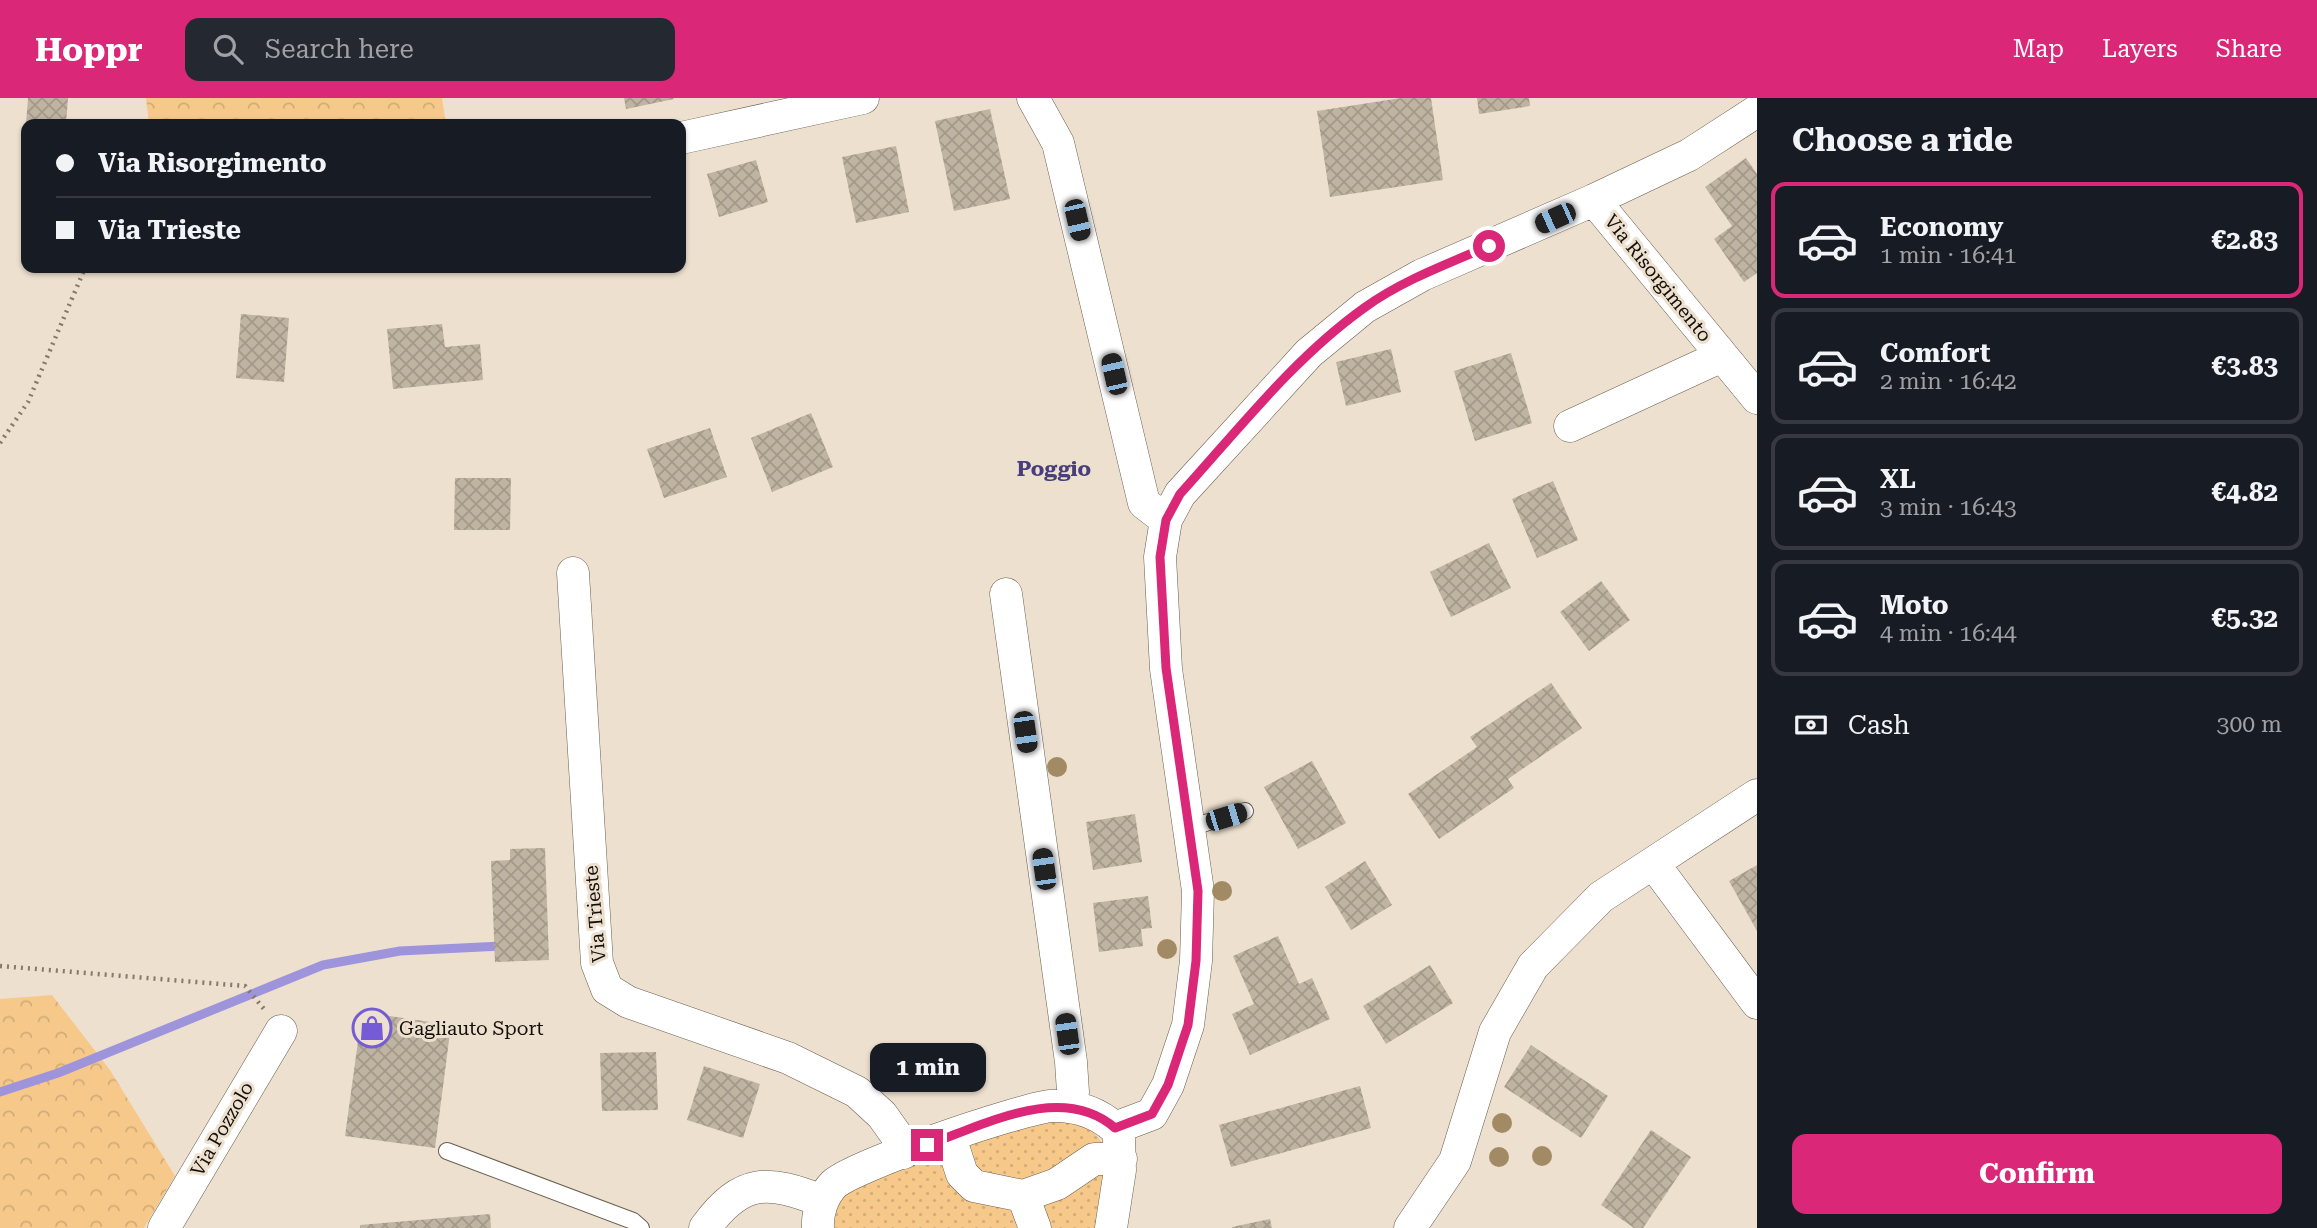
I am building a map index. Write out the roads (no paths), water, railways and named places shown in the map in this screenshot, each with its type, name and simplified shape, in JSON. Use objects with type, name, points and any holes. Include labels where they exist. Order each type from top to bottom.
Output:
[{"type":"street","points":[[686,137],[863,98]]},
{"type":"street","points":[[1033,98],[1058,143],[1144,503],[1166,520]]},
{"type":"street","name":"Via Risorgimento","points":[[1115,1128],[1152,1114],[1168,1085],[1188,1025],[1196,961],[1198,891],[1166,668],[1160,557],[1166,520],[1180,494],[1309,353],[1365,307],[1422,275],[1594,201],[1689,155],[1757,111]]},
{"type":"street","name":"Via Risorgimento","points":[[1594,201],[1757,398]]},
{"type":"street","name":"Via Risorgimento","points":[[1570,426],[1723,356]]},
{"type":"street","name":"Via Trieste","points":[[573,573],[597,963],[607,989],[628,1002],[788,1058],[857,1092],[882,1115],[899,1139],[903,1153]]},
{"type":"street","points":[[1006,594],[1071,1062],[1073,1092],[1069,1107]]},
{"type":"street","points":[[1410,1228],[1455,1161],[1495,1032],[1533,966],[1601,897],[1757,796]]},
{"type":"street","points":[[1653,863],[1757,1003]]},
{"type":"street","name":"Via Pozzolo","points":[[164,1228],[281,1031]]},
{"type":"street","points":[[705,1228],[735,1196],[758,1186],[784,1187],[820,1215],[833,1185],[851,1173],[1027,1111],[1051,1106],[1069,1107],[1101,1116],[1115,1128],[1122,1147],[1111,1228]]},
{"type":"street","points":[[950,1137],[962,1174],[974,1186],[1024,1196],[1057,1184],[1094,1159],[1121,1160]]},
{"type":"street","points":[[1024,1196],[1035,1228]]},
{"type":"lane","points":[[1189,828],[1245,811]]},
{"type":"lane","points":[[447,1151],[633,1221],[641,1228]]},
{"type":"waterway","points":[[0,1092],[58,1073],[323,965],[400,951],[502,946]]},
{"type":"place","name":"Gagliauto Sport","points":[[372,1028]]},
{"type":"district","name":"Poggio","points":[[1054,469]]}]
